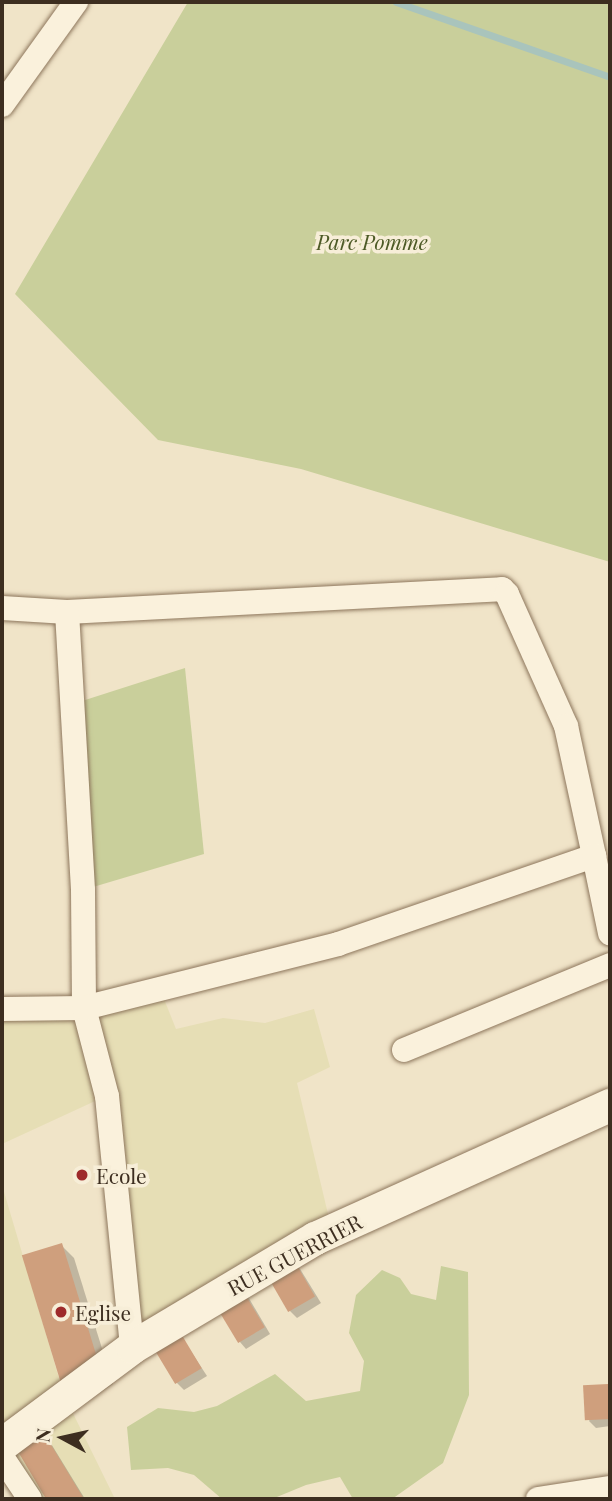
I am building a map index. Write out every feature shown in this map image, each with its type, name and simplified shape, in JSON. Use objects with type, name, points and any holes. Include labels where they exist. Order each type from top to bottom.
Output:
[{"type":"main road","name":"RUE GUERRIER","points":[[2,1444],[132,1347],[315,1238],[610,1105]]},
{"type":"street","points":[[2,105],[76,2]]},
{"type":"street","points":[[2,608],[67,612],[502,589],[508,594],[566,726],[598,840],[610,933]]},
{"type":"street","points":[[67,612],[83,890],[84,1009],[107,1096],[132,1347]]},
{"type":"street","points":[[2,1009],[84,1009],[338,944],[598,840]]},
{"type":"street","points":[[404,1050],[610,965]]},
{"type":"street","points":[[2,1457],[30,1499]]},
{"type":"street","points":[[538,1499],[610,1488]]},
{"type":"shaded area","points":[[160,989],[176,1029],[223,1018],[265,1023],[314,1009],[330,1067],[297,1083],[332,1231],[132,1347],[106,1096],[2,1144],[2,1009]]},
{"type":"shaded area","points":[[2,1185],[64,1395],[115,1499],[32,1499],[2,1427]]},
{"type":"green space","name":"Parc Pomme","points":[[188,2],[610,2],[610,562],[301,469],[158,440],[15,294]]},
{"type":"green space","points":[[185,668],[204,854],[83,890],[82,701]]},
{"type":"green space","points":[[441,1266],[468,1272],[469,1395],[443,1463],[392,1499],[353,1499],[340,1477],[306,1485],[272,1499],[222,1499],[194,1475],[168,1468],[131,1470],[127,1427],[158,1408],[194,1412],[217,1406],[275,1374],[306,1401],[360,1391],[364,1361],[349,1333],[356,1295],[382,1270],[400,1278],[411,1294],[436,1300]]},
{"type":"building","name":"Eglise","points":[[62,1243],[101,1370],[61,1382],[22,1255]]},
{"type":"building","points":[[291,1255],[315,1297],[288,1312],[264,1270]]},
{"type":"building","points":[[240,1286],[265,1327],[238,1343],[213,1302]]},
{"type":"building","points":[[177,1327],[202,1368],[175,1384],[150,1343]]},
{"type":"building","points":[[608,1384],[610,1419],[585,1420],[583,1385]]},
{"type":"building","points":[[36,1420],[84,1499],[46,1499],[10,1438]]},
{"type":"waterway","points":[[396,2],[610,77]]},
{"type":"place","name":"Ecole","points":[[82,1175]]},
{"type":"place","name":"Eglise","points":[[61,1312]]}]
